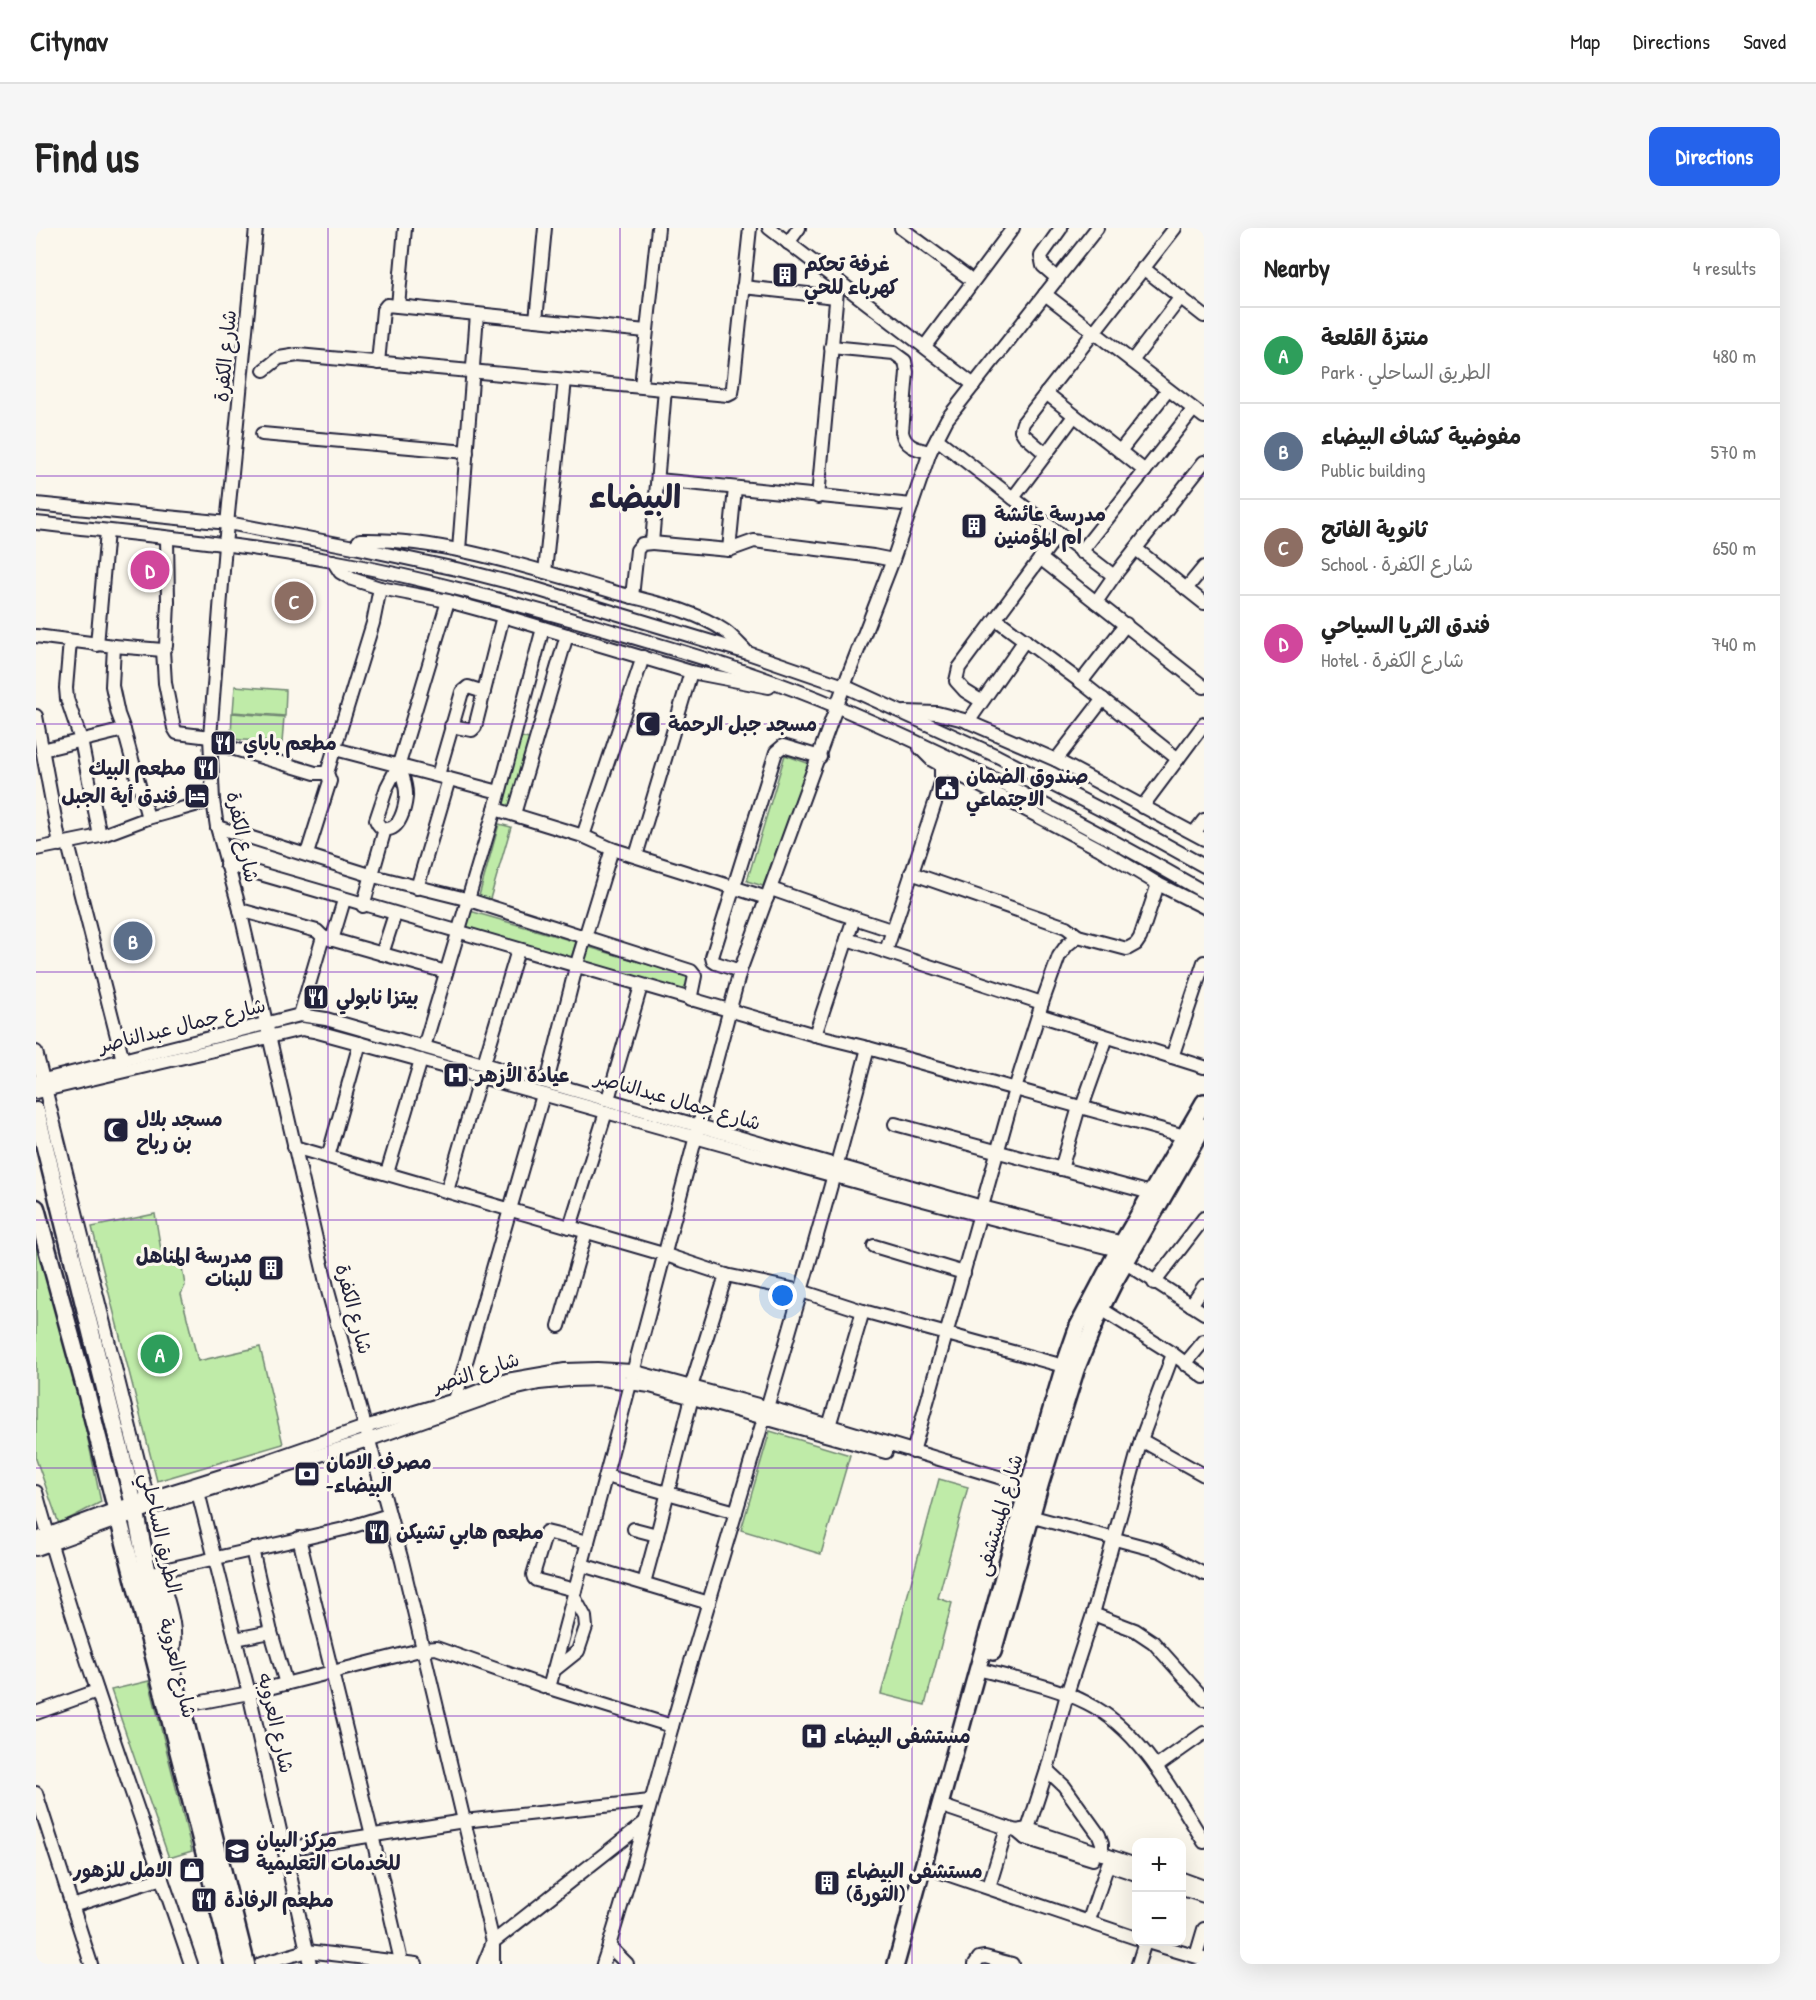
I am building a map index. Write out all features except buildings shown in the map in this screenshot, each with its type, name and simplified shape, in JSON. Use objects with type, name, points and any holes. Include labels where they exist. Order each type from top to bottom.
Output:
[{"type":"highway","name":"الطريق الساحلي","points":[[36,1111],[142,1506],[148,1574],[246,1964]]},
{"type":"highway","name":"شارع العروبة","points":[[36,1208],[87,1395],[233,1964]]},
{"type":"main road","name":"شارع المستشفى","points":[[896,1964],[1070,1368],[1095,1306],[1195,1133],[1204,1102]]},
{"type":"main road","name":"شارع المستشفى","points":[[1126,1252],[1152,1193],[1195,1133]]},
{"type":"main road","name":"شارع المستشفى","points":[[905,1964],[983,1670]]},
{"type":"street","name":"شارع الكفرة","points":[[256,228],[225,545],[210,737],[213,800],[217,827],[240,910],[328,1291],[424,1649],[493,1942],[485,1962]]},
{"type":"street","points":[[398,306],[405,228]]},
{"type":"street","points":[[536,320],[545,228]]},
{"type":"street","points":[[641,386],[658,228]]},
{"type":"street","points":[[264,370],[279,358],[288,356],[641,386],[724,396],[732,393],[750,228]]},
{"type":"street","points":[[769,228],[974,385]]},
{"type":"street","points":[[788,243],[799,228]]},
{"type":"street","points":[[901,228],[973,282]]},
{"type":"street","points":[[925,346],[1013,228]]},
{"type":"street","points":[[1058,279],[1043,266],[1041,256],[1061,228]]},
{"type":"street","points":[[1046,454],[1024,435],[1021,430],[1023,423],[1175,228]]},
{"type":"street","points":[[549,1688],[663,1254],[699,1132],[740,970],[820,757],[844,686],[893,560],[930,452],[947,419],[1058,279],[1094,229]]},
{"type":"street","points":[[1143,268],[1204,316]]},
{"type":"street","points":[[818,497],[838,280]]},
{"type":"street","points":[[743,287],[836,297]]},
{"type":"street","points":[[1045,294],[1204,417]]},
{"type":"street","points":[[1132,361],[1181,297]]},
{"type":"street","points":[[378,363],[383,310],[387,305],[646,331]]},
{"type":"street","points":[[459,550],[477,314]]},
{"type":"street","points":[[831,347],[894,353],[901,356],[907,365],[903,438],[907,444],[930,452]]},
{"type":"street","points":[[545,572],[565,380]]},
{"type":"street","points":[[652,543],[665,389]]},
{"type":"street","points":[[1120,451],[1168,390]]},
{"type":"street","points":[[1046,393],[1145,471]]},
{"type":"street","points":[[1081,552],[1193,410]]},
{"type":"street","points":[[1013,498],[1074,416]]},
{"type":"street","points":[[262,434],[467,452]]},
{"type":"street","points":[[937,439],[1114,576]]},
{"type":"street","points":[[1096,602],[1204,462]]},
{"type":"street","points":[[658,480],[912,505]]},
{"type":"street","points":[[729,550],[735,488]]},
{"type":"street","points":[[36,504],[228,523],[354,547],[536,589],[748,653],[844,686],[997,756],[1204,866]]},
{"type":"street","points":[[36,523],[225,545],[333,561],[478,594],[734,668],[798,691],[913,741],[1116,842],[1204,892]]},
{"type":"street","points":[[97,645],[107,531]]},
{"type":"street","points":[[981,701],[960,687],[956,681],[959,668],[1059,533]]},
{"type":"street","points":[[167,538],[168,602],[166,646],[163,650],[165,683],[177,733],[210,737],[228,747],[315,773],[327,773]]},
{"type":"street","points":[[354,547],[360,540],[372,540],[459,550],[545,572],[690,614],[726,631],[748,653]]},
{"type":"street","points":[[632,597],[637,550],[642,544],[729,550],[754,541],[893,560]]},
{"type":"street","points":[[1136,549],[1204,603]]},
{"type":"street","points":[[1041,558],[1204,687]]},
{"type":"street","points":[[333,561],[340,572],[352,579],[380,588],[503,616],[691,672],[798,691]]},
{"type":"street","points":[[1186,589],[1204,567]]},
{"type":"street","points":[[308,854],[330,781],[327,773],[372,623],[380,588]]},
{"type":"street","points":[[399,764],[406,789],[406,800],[399,823],[390,829],[385,829],[380,827],[376,820],[387,787],[399,764],[448,602]]},
{"type":"street","points":[[452,726],[467,730],[475,727],[503,616]]},
{"type":"street","points":[[996,619],[1082,682],[1178,759]]},
{"type":"street","points":[[1082,682],[1126,624]]},
{"type":"street","points":[[424,1047],[466,899],[495,809],[543,628]]},
{"type":"street","points":[[514,814],[567,635]]},
{"type":"street","points":[[36,636],[97,645],[163,650]]},
{"type":"street","points":[[968,722],[1025,640]]},
{"type":"street","points":[[70,642],[67,699],[81,740],[100,836]]},
{"type":"street","points":[[114,646],[112,686],[117,714],[124,730],[148,818]]},
{"type":"street","points":[[583,836],[643,657]]},
{"type":"street","points":[[636,856],[691,672]]},
{"type":"street","points":[[417,888],[443,777],[452,726],[464,688],[484,692]]},
{"type":"street","points":[[1056,760],[1103,699]]},
{"type":"street","points":[[898,712],[937,713],[968,722],[1056,760],[1199,836],[1204,820]]},
{"type":"street","points":[[36,716],[64,844],[123,1060]]},
{"type":"street","points":[[1142,807],[1204,724]]},
{"type":"street","points":[[42,750],[124,730]]},
{"type":"street","points":[[913,741],[932,760],[1100,849],[1158,884],[1204,908]]},
{"type":"street","points":[[740,970],[713,961],[712,957],[778,748],[787,746],[820,757]]},
{"type":"street","points":[[335,748],[499,792]]},
{"type":"street","points":[[886,951],[891,930],[938,797],[941,765]]},
{"type":"street","points":[[36,849],[100,836],[148,818],[213,800]]},
{"type":"street","points":[[495,809],[583,836],[612,849],[733,886],[769,893],[891,930]]},
{"type":"street","points":[[217,827],[373,876],[466,899],[691,971],[695,976],[690,1000]]},
{"type":"street","points":[[363,906],[385,829]]},
{"type":"street","points":[[547,1082],[576,967],[612,849]]},
{"type":"street","points":[[226,864],[363,906],[815,1035],[1081,1107],[1195,1133]]},
{"type":"street","points":[[911,873],[1066,927],[1078,936],[1127,949],[1136,944],[1143,932],[1158,884]]},
{"type":"street","points":[[300,1016],[344,900]]},
{"type":"street","points":[[240,910],[317,931],[328,939],[446,972]]},
{"type":"street","points":[[382,954],[395,914]]},
{"type":"street","points":[[815,1035],[854,918]]},
{"type":"street","points":[[913,1452],[1015,1089],[1059,956],[1066,945],[1078,936]]},
{"type":"street","points":[[847,939],[886,951],[1107,1036],[1204,1067]]},
{"type":"street","points":[[484,1064],[518,950]]},
{"type":"street","points":[[1172,1057],[1204,962]]},
{"type":"street","points":[[570,1227],[641,986]]},
{"type":"street","name":"شارع جمال عبدالناصر","points":[[40,1086],[123,1060],[266,1023],[300,1016],[326,1019],[547,1082],[607,1106],[1126,1252]]},
{"type":"street","points":[[40,1086],[270,1038],[302,1029],[360,1043],[543,1095],[607,1106]]},
{"type":"street","points":[[1061,1169],[1107,1036]]},
{"type":"street","points":[[328,1157],[360,1043]]},
{"type":"street","points":[[603,1964],[767,1413],[836,1171],[868,1048]]},
{"type":"street","points":[[36,1052],[40,1086],[142,1506]]},
{"type":"street","points":[[387,1173],[421,1060]]},
{"type":"street","points":[[447,1191],[480,1077]]},
{"type":"street","points":[[455,1401],[543,1095]]},
{"type":"street","points":[[895,1124],[1152,1193]]},
{"type":"street","points":[[294,1147],[663,1254],[726,1275],[801,1291],[863,1311],[1070,1368]]},
{"type":"street","points":[[1154,1283],[1202,1226]]},
{"type":"street","points":[[559,1326],[586,1232]]},
{"type":"street","points":[[874,1246],[964,1272]]},
{"type":"street","points":[[1126,1252],[1154,1283],[1204,1313]]},
{"type":"street","points":[[644,1583],[691,1392],[726,1275]]},
{"type":"street","points":[[1191,1305],[1204,1286]]},
{"type":"street","points":[[1095,1306],[1173,1354],[1204,1377]]},
{"type":"street","points":[[829,1426],[863,1311]]},
{"type":"street","points":[[1185,1364],[1204,1341]]},
{"type":"street","points":[[989,1887],[1019,1832],[1047,1770],[1066,1694],[1093,1614],[1140,1440],[1173,1354]]},
{"type":"street","name":"شارع النصر","points":[[36,1549],[45,1539],[365,1427],[455,1401],[507,1380],[565,1370],[632,1376],[1033,1490]]},
{"type":"street","name":"شارع النصر","points":[[142,1506],[198,1492],[368,1440],[510,1390],[539,1383],[632,1376]]},
{"type":"street","name":"شارع النصر","points":[[767,1413],[829,1426],[862,1440],[913,1452],[1033,1490]]},
{"type":"street","points":[[1140,1440],[1204,1475]]},
{"type":"street","points":[[606,1476],[736,1512]]},
{"type":"street","points":[[36,1492],[45,1539],[191,1964]]},
{"type":"street","name":"شارع العروبه","points":[[198,1492],[249,1693],[310,1964]]},
{"type":"street","points":[[170,1660],[174,1642],[172,1621],[159,1571],[344,1529],[389,1515]]},
{"type":"street","points":[[1026,1515],[1160,1551],[1204,1574]]},
{"type":"street","points":[[634,1529],[657,1535]]},
{"type":"street","points":[[554,1671],[578,1651],[586,1627],[585,1617],[574,1593],[536,1580],[533,1575],[546,1532],[588,1542]]},
{"type":"street","points":[[299,1538],[401,1961]]},
{"type":"street","points":[[252,1549],[271,1632],[286,1684]]},
{"type":"street","points":[[582,1565],[709,1603]]},
{"type":"street","points":[[1093,1614],[1135,1630],[1153,1642],[1200,1686],[1204,1699]]},
{"type":"street","points":[[235,1639],[271,1632]]},
{"type":"street","points":[[181,1706],[249,1693],[424,1649],[436,1648],[549,1688],[672,1726]]},
{"type":"street","points":[[983,1670],[1066,1694],[1089,1703],[1107,1714],[1156,1767],[1204,1842]]},
{"type":"street","points":[[36,1713],[97,1691]]},
{"type":"street","points":[[1156,1767],[1204,1733]]},
{"type":"street","points":[[1047,1770],[1064,1786],[1099,1836],[1102,1844],[1105,1859],[1089,1920]]},
{"type":"street","points":[[36,1793],[91,1964]]},
{"type":"street","points":[[285,1849],[464,1821],[650,1801]]},
{"type":"street","points":[[948,1808],[1105,1859],[1132,1864]]},
{"type":"street","points":[[493,1942],[644,1823]]},
{"type":"street","points":[[1105,1859],[1132,1872]]},
{"type":"street","points":[[932,1869],[1132,1936]]},
{"type":"street","points":[[72,1906],[162,1878]]},
{"type":"street","points":[[1186,1880],[1204,1887]]},
{"type":"street","points":[[1186,1890],[1204,1896]]},
{"type":"street","points":[[1162,1946],[1200,1958],[1204,1929]]},
{"type":"street","points":[[609,1946],[627,1964]]},
{"type":"street","points":[[1138,1964],[1144,1946]]},
{"type":"street","points":[[261,1964],[307,1951],[416,1964]]},
{"type":"street","points":[[975,1964],[979,1958],[985,1957],[1012,1964]]},
{"type":"green space","points":[[235,686],[286,690],[285,716],[233,712]]},
{"type":"green space","points":[[232,713],[284,717],[282,743],[231,739]]},
{"type":"green space","points":[[521,737],[533,740],[512,812],[501,809]]},
{"type":"green space","points":[[785,755],[810,764],[763,886],[747,881]]},
{"type":"green space","points":[[499,824],[511,827],[490,899],[479,896]]},
{"type":"green space","points":[[470,911],[576,942],[571,958],[465,927]]},
{"type":"green space","points":[[585,946],[691,977],[686,993],[580,962]]},
{"type":"green space","points":[[155,1214],[162,1256],[170,1254],[171,1263],[182,1267],[185,1286],[181,1294],[198,1361],[260,1347],[283,1444],[157,1481],[92,1227]]},
{"type":"green space","points":[[36,1230],[82,1411],[101,1502],[59,1524],[36,1459]]},
{"type":"green space","points":[[770,1431],[850,1455],[821,1554],[741,1530]]},
{"type":"green space","points":[[939,1479],[968,1487],[938,1598],[952,1603],[925,1705],[881,1694]]},
{"type":"green space","points":[[149,1681],[192,1851],[169,1858],[111,1690]]},
{"type":"place","name":"غرفة تحكم كهرباء للحي","points":[[785,275]]},
{"type":"place","name":"مدرسة عائشة ام المؤمنين","points":[[974,526]]},
{"type":"place","name":"فندق الثريا السياحي","points":[[150,570]]},
{"type":"place","name":"ثانوية الفاتح","points":[[294,601]]},
{"type":"place","name":"مسجد جبل الرحمة","points":[[648,724]]},
{"type":"place","name":"مطعم باباي","points":[[223,743]]},
{"type":"place","name":"مطعم البيك","points":[[206,768]]},
{"type":"place","name":"صندوق الضمان الاجتماعي","points":[[947,788]]},
{"type":"place","name":"فندق أية الجبل","points":[[197,796]]},
{"type":"place","name":"مفوضية كشاف البيضاء","points":[[133,941]]},
{"type":"place","name":"بيتزا نابولي","points":[[316,997]]},
{"type":"place","name":"عيادة الأزهر","points":[[456,1075]]},
{"type":"place","name":"مسجد بلال بن رباح","points":[[116,1130]]},
{"type":"place","name":"مدرسة المناهل للبنات","points":[[271,1268]]},
{"type":"place","name":"منتزة القلعة","points":[[160,1354]]},
{"type":"place","name":"مصرف الامان -البيضاء","points":[[307,1474]]},
{"type":"place","name":"مطعم هابي تشيكن","points":[[377,1532]]},
{"type":"place","name":"مستشفى البيضاء","points":[[814,1736]]},
{"type":"place","name":"مركز البيان للخدمات التعليمية","points":[[237,1851]]},
{"type":"place","name":"الامل للزهور","points":[[192,1870]]},
{"type":"place","name":"مستشفى البيضاء (الثورة)","points":[[827,1883]]},
{"type":"place","name":"مطعم الرفادة","points":[[204,1900]]},
{"type":"district","name":"البيضاء","points":[[635,497]]}]
